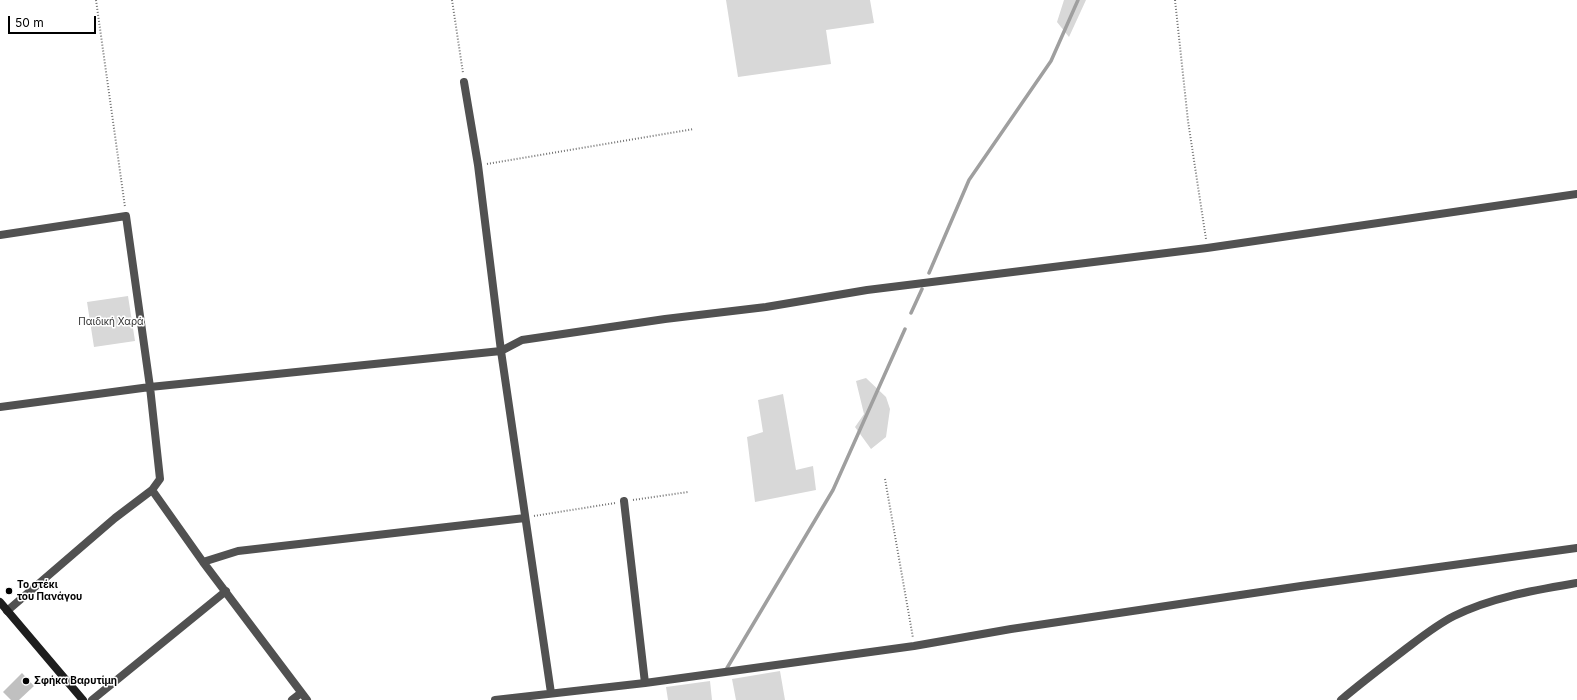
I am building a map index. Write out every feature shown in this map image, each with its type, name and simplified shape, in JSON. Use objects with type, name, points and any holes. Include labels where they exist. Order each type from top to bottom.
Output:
[{"type":"main road","points":[[0,602],[83,700]]},
{"type":"street","points":[[464,82],[478,165],[525,518],[551,693]]},
{"type":"street","points":[[0,407],[150,387],[502,351],[522,340],[665,319],[766,306],[867,290],[1207,248],[1577,194]]},
{"type":"street","points":[[0,235],[126,216],[150,387],[160,479],[152,490],[115,518],[7,611]]},
{"type":"street","points":[[152,490],[203,562],[307,700]]},
{"type":"street","points":[[624,501],[644,683]]},
{"type":"street","points":[[203,562],[238,551],[525,518]]},
{"type":"street","points":[[495,700],[644,683],[914,646],[1011,629],[1247,594],[1577,548]]},
{"type":"street","points":[[1341,700],[1414,643],[1440,624],[1454,616],[1477,606],[1542,588],[1577,583]]},
{"type":"street","points":[[92,700],[226,591]]},
{"type":"street","points":[[292,700],[301,693]]},
{"type":"path","points":[[96,0],[126,216]]},
{"type":"path","points":[[452,0],[464,82]]},
{"type":"path","points":[[1175,0],[1188,121],[1207,248]]},
{"type":"path","points":[[478,165],[694,129]]},
{"type":"path","points":[[885,479],[914,646]]},
{"type":"path","points":[[525,518],[688,492]]},
{"type":"green space","points":[[726,0],[870,0],[874,23],[826,30],[831,64],[738,77]]},
{"type":"green space","points":[[1064,0],[1086,0],[1069,37],[1057,22]]},
{"type":"green space","name":"Παιδική Χαρά","points":[[128,296],[135,341],[94,347],[87,302]]},
{"type":"green space","points":[[866,378],[886,397],[890,409],[886,437],[871,449],[855,427],[864,414],[856,381]]},
{"type":"green space","points":[[783,394],[796,470],[813,466],[816,490],[755,502],[747,437],[763,432],[758,400]]},
{"type":"green space","points":[[780,671],[785,700],[736,700],[732,679]]},
{"type":"green space","points":[[710,681],[712,700],[668,700],[666,687]]},
{"type":"building","points":[[22,673],[34,686],[19,700],[11,700],[3,692]]},
{"type":"waterway","points":[[929,273],[969,180],[1051,61],[1078,0]]},
{"type":"waterway","points":[[911,313],[922,289]]},
{"type":"waterway","points":[[727,668],[833,490],[905,329]]},
{"type":"place","name":"Το στέκι του Πανάγου","points":[[9,591]]},
{"type":"place","name":"Σφήκα Βαρυτίμη","points":[[26,681]]}]
